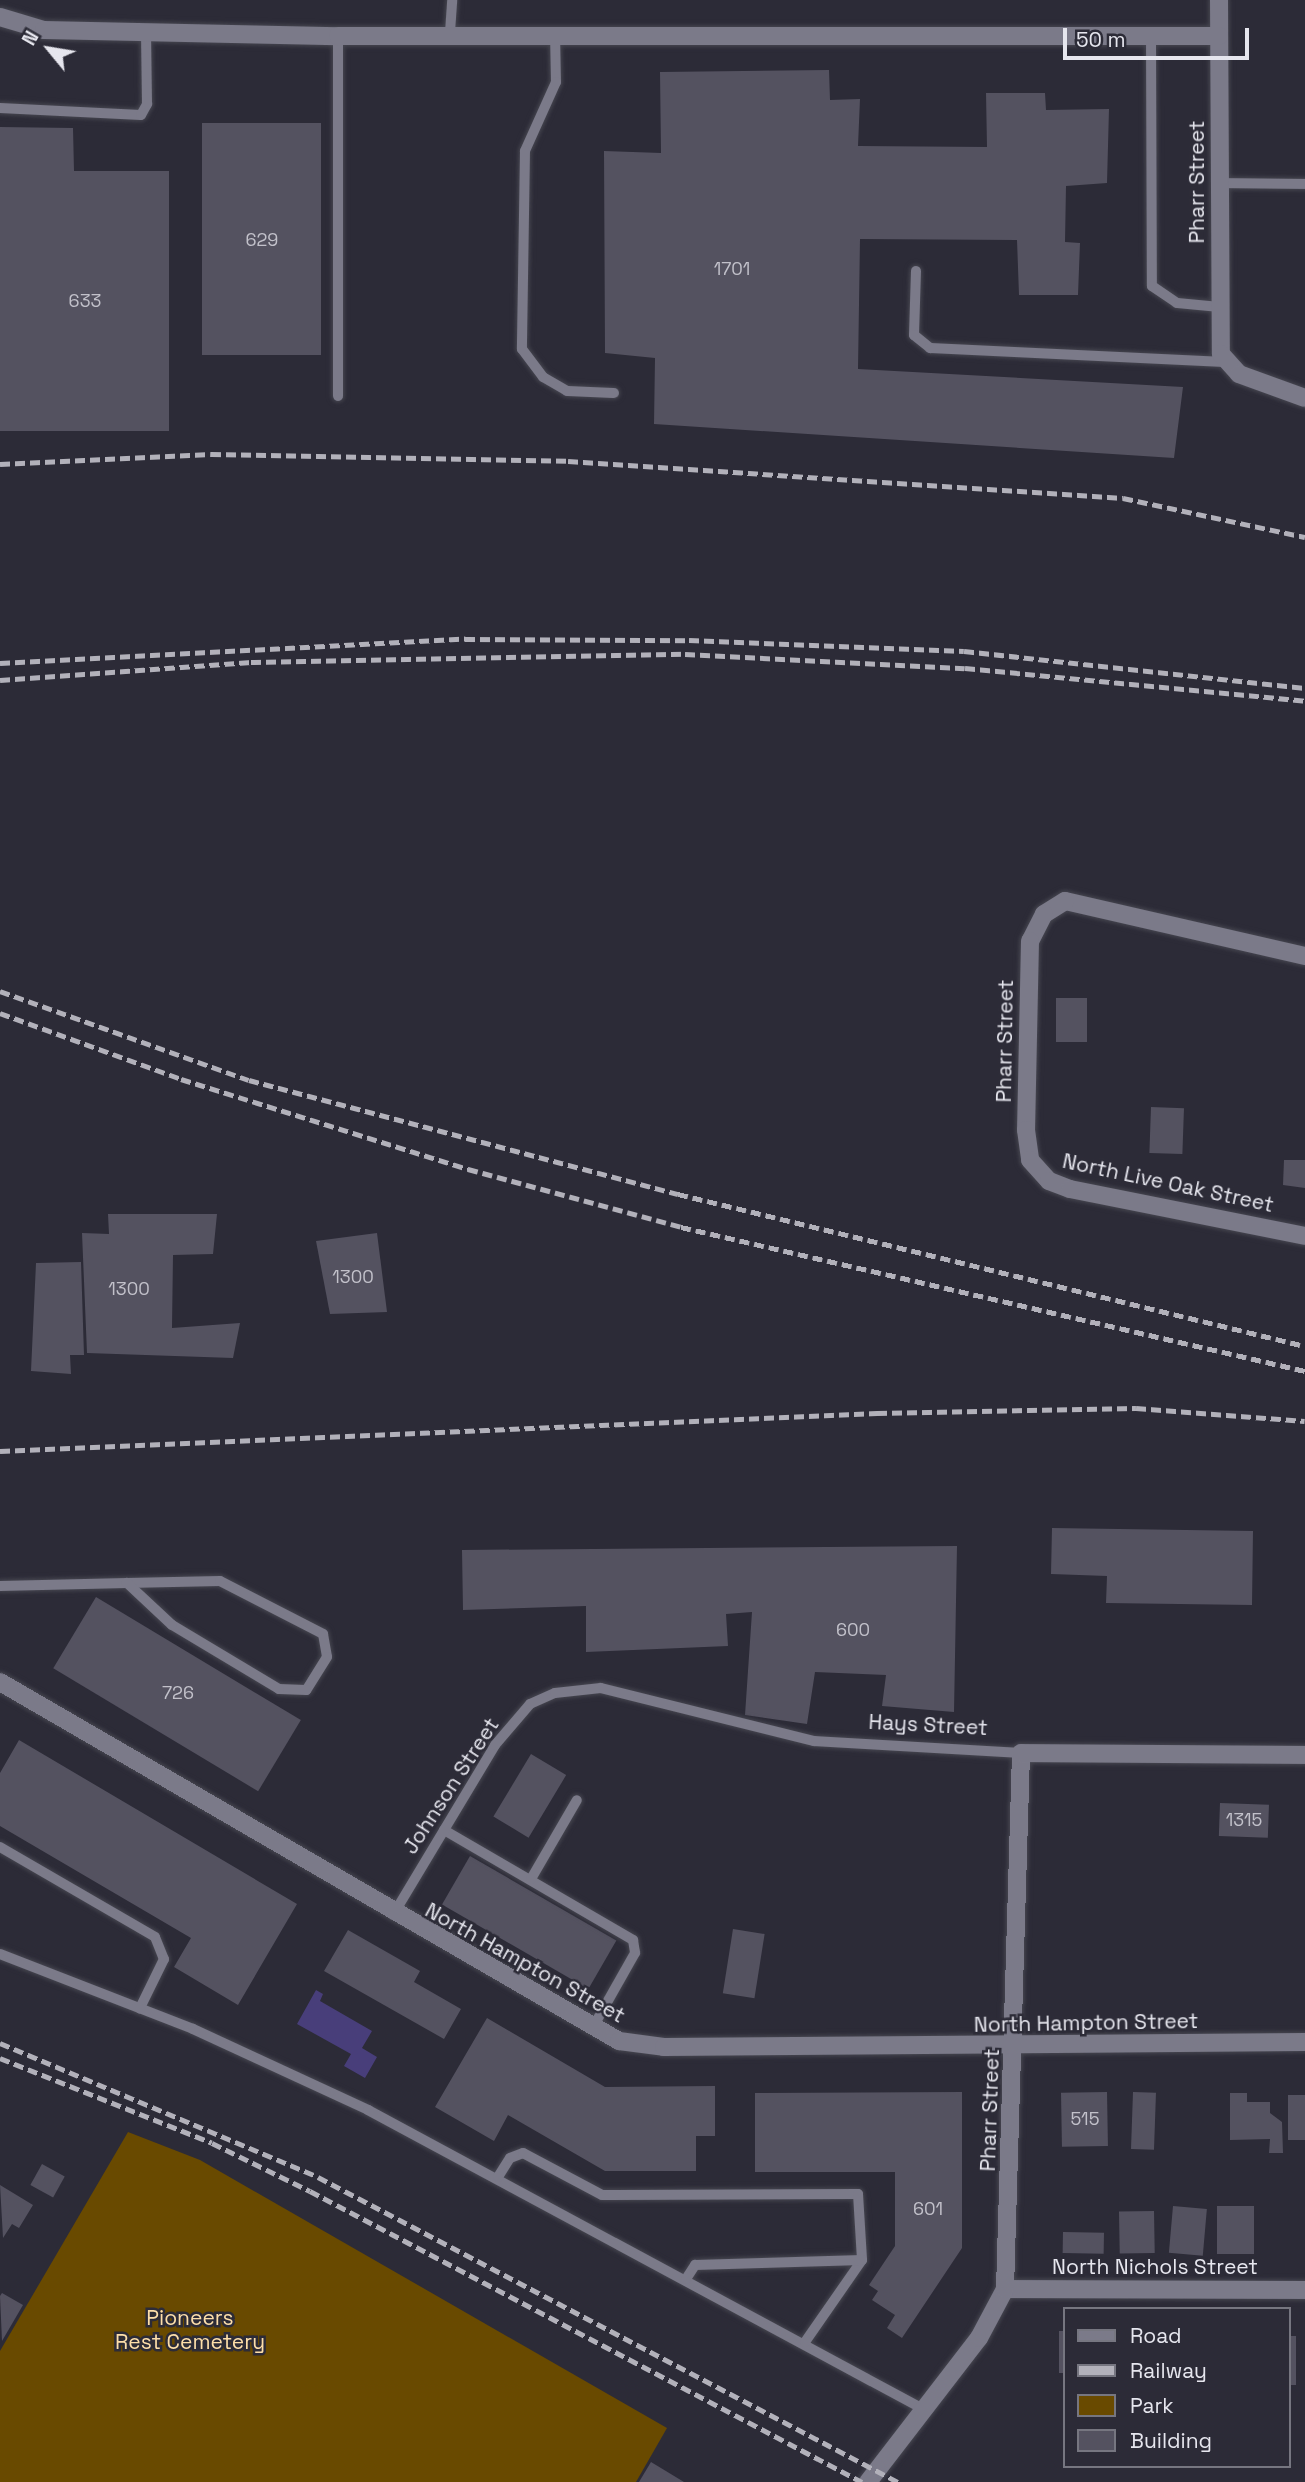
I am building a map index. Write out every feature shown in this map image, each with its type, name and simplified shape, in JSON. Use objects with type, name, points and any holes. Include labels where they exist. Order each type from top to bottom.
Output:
[{"type":"street","name":"Pharr Street","points":[[1219,0],[1220,307],[1226,362]]},
{"type":"street","points":[[0,17],[44,30],[338,36],[555,32],[1219,36]]},
{"type":"street","points":[[1226,362],[1239,374],[1305,398]]},
{"type":"street","name":"Pharr Street","points":[[1030,1160],[1030,941],[1038,926],[1065,901],[1305,956]]},
{"type":"street","name":"North Live Oak Street","points":[[1030,1160],[1049,1181],[1070,1189],[1305,1236]]},
{"type":"street","name":"North Hampton Street","points":[[0,1682],[393,1916],[592,2029],[619,2041],[664,2047],[1016,2047],[1305,2042]]},
{"type":"street","name":"Pharr Street","points":[[868,2482],[979,2338],[1005,2289],[1016,2047],[1021,1753]]},
{"type":"street","name":"Hays Street","points":[[1021,1753],[1305,1755]]},
{"type":"street","name":"North Nichols Street","points":[[1005,2289],[1305,2290]]},
{"type":"lane","points":[[450,32],[452,0]]},
{"type":"lane","points":[[0,108],[141,115],[147,104],[146,30]]},
{"type":"lane","points":[[555,32],[556,82],[525,151],[522,349],[543,377],[567,391],[614,393]]},
{"type":"lane","points":[[338,36],[338,396]]},
{"type":"lane","points":[[1151,36],[1152,286],[1177,303],[1220,307]]},
{"type":"lane","points":[[1220,183],[1305,184]]},
{"type":"lane","points":[[916,271],[914,335],[930,348],[1226,362]]},
{"type":"lane","points":[[0,1587],[127,1583],[220,1581],[323,1634],[327,1657],[306,1690],[279,1689],[172,1625],[127,1583]]},
{"type":"lane","name":"Hays Street","points":[[555,1693],[601,1688],[814,1741],[1021,1753]]},
{"type":"lane","name":"Johnson Street","points":[[393,1916],[495,1745],[530,1704],[555,1693]]},
{"type":"lane","points":[[531,1879],[577,1800]]},
{"type":"lane","points":[[444,1829],[633,1940],[635,1953],[592,2029]]},
{"type":"lane","points":[[0,1847],[155,1937],[164,1959],[140,2008]]},
{"type":"lane","points":[[0,1954],[140,2008],[368,2110],[928,2407]]},
{"type":"lane","points":[[498,2177],[510,2158],[523,2153],[602,2195],[850,2192],[862,2201],[862,2260],[805,2342]]},
{"type":"lane","points":[[687,2279],[695,2265],[862,2260]]},
{"type":"green space","name":"Pioneers Rest Cemetery","points":[[128,2132],[200,2160],[667,2428],[636,2482],[0,2482],[0,2351]]},
{"type":"shaded area","points":[[316,1990],[323,1994],[320,2001],[372,2031],[362,2048],[377,2057],[365,2078],[344,2066],[351,2054],[297,2024]]},
{"type":"building","points":[[829,70],[830,100],[860,99],[858,146],[987,147],[986,93],[1045,93],[1046,110],[1109,109],[1107,183],[1066,186],[1065,242],[1080,243],[1078,295],[1019,295],[1017,240],[860,239],[858,369],[1183,387],[1174,458],[654,424],[655,358],[605,353],[604,151],[661,153],[660,72]]},
{"type":"building","points":[[202,123],[321,123],[321,355],[202,355]]},
{"type":"building","points":[[0,127],[73,128],[74,171],[169,171],[169,431],[0,431]]},
{"type":"building","points":[[1056,998],[1087,998],[1087,1042],[1056,1042]]},
{"type":"building","points":[[1151,1107],[1184,1108],[1182,1154],[1149,1153]]},
{"type":"building","points":[[1284,1160],[1305,1160],[1305,1188],[1283,1185]]},
{"type":"building","points":[[108,1214],[217,1214],[213,1254],[173,1255],[172,1328],[240,1323],[233,1358],[87,1353],[82,1233],[109,1234]]},
{"type":"building","points":[[377,1233],[387,1312],[330,1314],[316,1241]]},
{"type":"building","points":[[81,1262],[84,1355],[70,1355],[71,1374],[31,1371],[36,1263]]},
{"type":"building","points":[[1052,1528],[1253,1531],[1252,1605],[1106,1603],[1107,1576],[1051,1574]]},
{"type":"building","points":[[957,1546],[954,1712],[882,1706],[886,1675],[815,1672],[807,1724],[745,1715],[752,1612],[726,1614],[728,1646],[586,1652],[586,1606],[463,1610],[462,1550]]},
{"type":"building","points":[[96,1597],[301,1720],[258,1791],[53,1668]]},
{"type":"building","points":[[19,1740],[297,1904],[238,2005],[174,1967],[191,1938],[0,1826],[0,1773]]},
{"type":"building","points":[[531,1754],[566,1775],[529,1838],[493,1817]]},
{"type":"building","points":[[1220,1803],[1269,1805],[1268,1838],[1219,1836]]},
{"type":"building","points":[[470,1856],[616,1940],[588,1989],[442,1904]]},
{"type":"building","points":[[733,1929],[765,1934],[754,1998],[723,1993]]},
{"type":"building","points":[[348,1930],[420,1971],[414,1982],[461,2009],[444,2039],[324,1971]]},
{"type":"building","points":[[487,2018],[605,2087],[715,2086],[715,2136],[696,2136],[696,2171],[605,2171],[508,2115],[494,2141],[435,2107]]},
{"type":"building","points":[[962,2092],[962,2248],[902,2338],[887,2328],[895,2315],[872,2300],[878,2291],[869,2285],[895,2246],[895,2172],[755,2172],[755,2093]]},
{"type":"building","points":[[1107,2092],[1108,2146],[1062,2147],[1061,2093]]},
{"type":"building","points":[[1133,2092],[1156,2093],[1154,2150],[1131,2149]]},
{"type":"building","points":[[1230,2093],[1247,2093],[1247,2102],[1270,2102],[1270,2113],[1282,2122],[1283,2153],[1269,2153],[1270,2139],[1230,2140]]},
{"type":"building","points":[[1288,2095],[1305,2095],[1305,2140],[1288,2140]]},
{"type":"building","points":[[42,2164],[65,2177],[53,2198],[30,2185]]},
{"type":"building","points":[[0,2185],[33,2205],[19,2228],[12,2224],[3,2238]]},
{"type":"building","points":[[1173,2206],[1207,2209],[1203,2256],[1169,2253]]},
{"type":"building","points":[[1217,2206],[1254,2206],[1254,2254],[1217,2254]]},
{"type":"building","points":[[1154,2211],[1155,2253],[1120,2254],[1119,2212]]},
{"type":"building","points":[[1063,2232],[1104,2233],[1104,2254],[1063,2253]]},
{"type":"building","points":[[2,2293],[23,2305],[2,2341],[0,2296]]},
{"type":"building","points":[[1059,2331],[1064,2331],[1064,2373],[1059,2373]]},
{"type":"building","points":[[1291,2336],[1296,2336],[1296,2385],[1291,2385]]},
{"type":"building","points":[[651,2462],[684,2482],[639,2482]]},
{"type":"railway","points":[[0,464],[211,454],[568,461],[1123,498],[1305,537]]},
{"type":"railway","points":[[0,663],[465,639],[689,640],[964,651],[1305,688]]},
{"type":"railway","points":[[0,680],[251,662],[685,654],[965,668],[1305,701]]},
{"type":"railway","points":[[0,991],[249,1080],[678,1194],[1305,1346]]},
{"type":"railway","points":[[0,1013],[181,1079],[468,1169],[681,1227],[1305,1371]]},
{"type":"railway","points":[[0,1451],[877,1413],[1136,1408],[1305,1421]]},
{"type":"railway","points":[[0,2043],[318,2177],[898,2482]]},
{"type":"railway","points":[[0,2058],[212,2143],[310,2191],[862,2482]]}]
